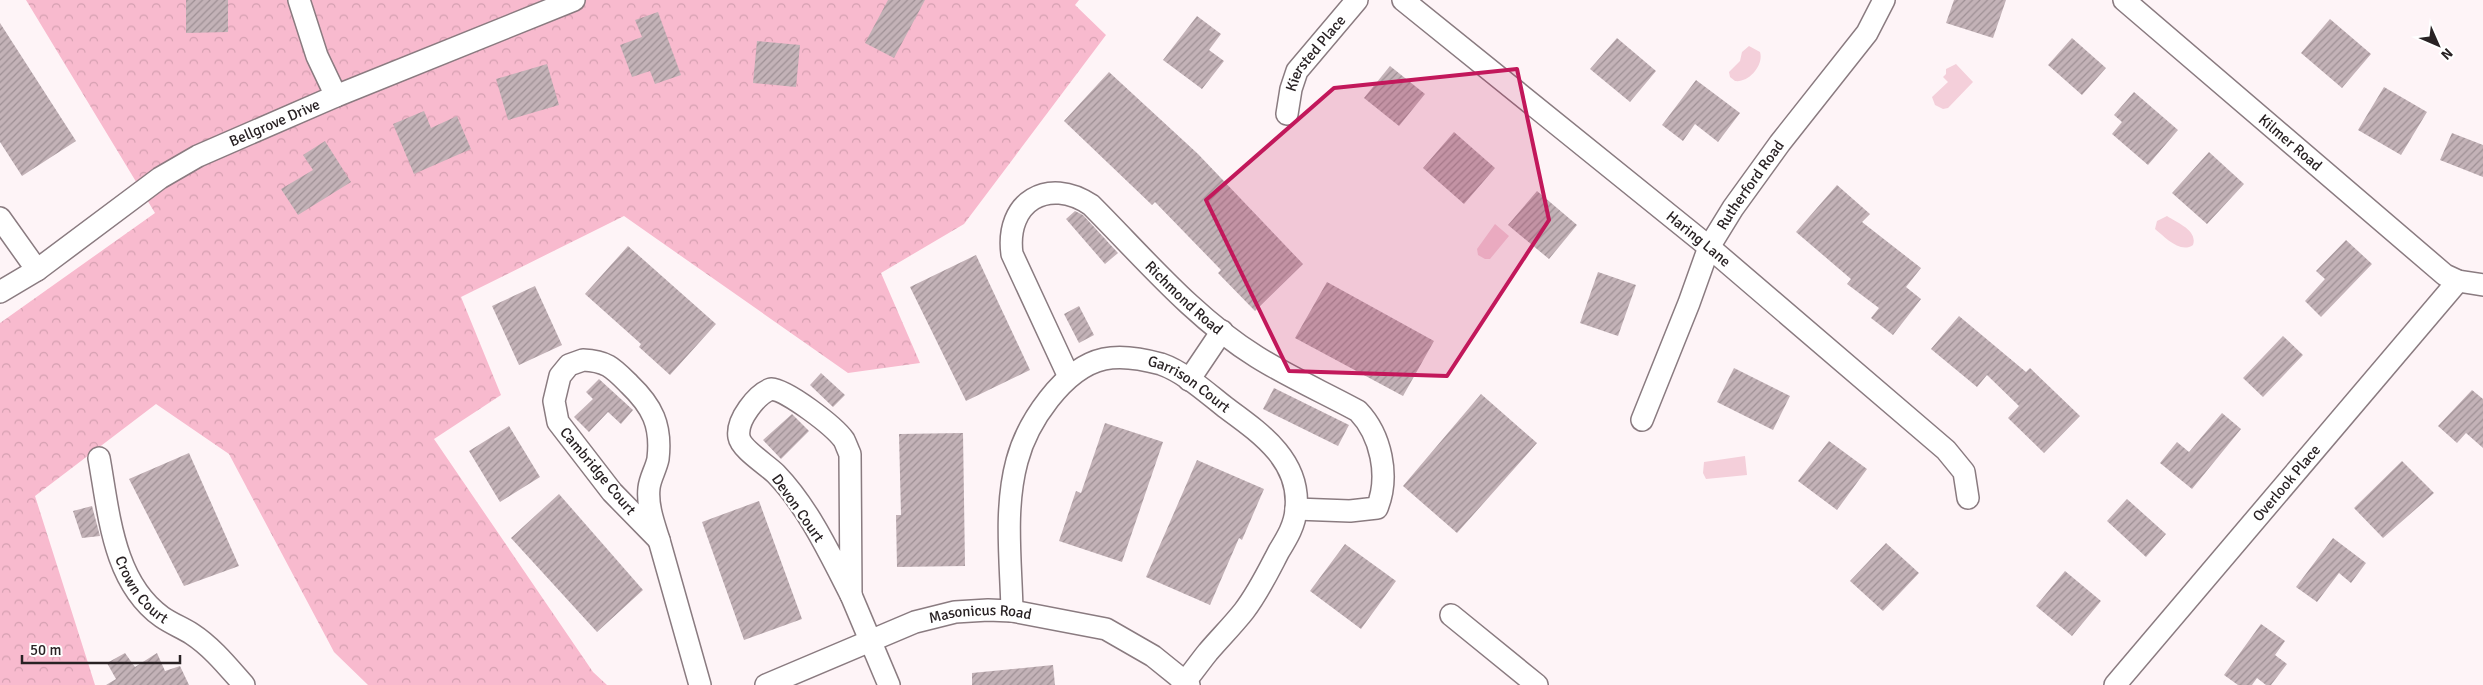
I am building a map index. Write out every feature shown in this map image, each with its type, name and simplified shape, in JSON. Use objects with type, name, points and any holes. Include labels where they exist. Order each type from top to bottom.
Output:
[{"type":"street","points":[[299,0],[317,56],[336,96]]},
{"type":"street","name":"Bellgrove Drive","points":[[0,292],[37,270],[160,178],[198,156],[336,96],[574,0]]},
{"type":"street","name":"Kiersted Place","points":[[1287,114],[1291,89],[1297,72],[1357,0]]},
{"type":"street","name":"Haring Lane","points":[[1403,0],[1709,247],[1946,450],[1964,472],[1968,498]]},
{"type":"street","name":"Rutherford Road","points":[[1642,420],[1690,303],[1709,247],[1733,208],[1780,143],[1866,32],[1884,0]]},
{"type":"street","name":"Kilmer Road","points":[[2124,0],[2433,265],[2458,281]]},
{"type":"street","name":"Richmond Road","points":[[1069,377],[1012,254],[1010,237],[1014,221],[1022,208],[1033,198],[1048,192],[1064,192],[1078,196],[1091,205],[1196,309],[1222,331],[1257,358],[1358,410],[1370,423],[1377,438],[1381,458],[1382,487],[1377,508],[1350,511],[1296,509]]},
{"type":"street","points":[[0,218],[37,270]]},
{"type":"street","points":[[2458,281],[2483,285]]},
{"type":"street","name":"Overlook Place","points":[[2118,684],[2458,281]]},
{"type":"street","points":[[1189,380],[1222,331]]},
{"type":"street","name":"Garrison Court","points":[[1012,611],[1011,490],[1017,460],[1029,431],[1045,405],[1069,377],[1083,367],[1103,360],[1123,357],[1162,365],[1189,380],[1266,437],[1287,464],[1295,490],[1296,509],[1292,528],[1260,586],[1244,611],[1185,684]]},
{"type":"street","name":"Cambridge Court","points":[[659,540],[612,492],[558,422],[554,400],[560,376],[569,365],[583,360],[598,361],[612,367],[646,400],[654,414],[658,435],[658,459],[649,488],[650,510],[659,540],[700,685]]},
{"type":"street","name":"Devon Court","points":[[851,595],[850,454],[844,440],[783,391],[771,389],[762,392],[744,416],[738,429],[739,438],[745,448],[777,475],[800,505],[829,553],[851,595],[889,685]]},
{"type":"street","name":"Crown Court","points":[[99,458],[118,554],[136,590],[162,616],[194,634],[223,660],[244,685]]},
{"type":"street","name":"Masonicus Road","points":[[766,685],[916,622],[955,612],[1012,611],[1106,629],[1152,656],[1185,684]]},
{"type":"street","points":[[1451,615],[1537,685]]},
{"type":"highlighted area","points":[[1517,69],[1549,220],[1447,376],[1289,371],[1206,200],[1334,88]]},
{"type":"green space","points":[[26,0],[1079,0],[1075,5],[1106,35],[964,224],[881,273],[920,363],[848,373],[624,216],[461,297],[501,395],[434,439],[593,672],[607,685],[368,685],[334,652],[229,454],[156,404],[35,496],[95,685],[0,685],[0,323],[155,213]]},
{"type":"shaded area","points":[[1749,46],[1760,52],[1761,57],[1758,67],[1750,76],[1740,81],[1735,81],[1730,77],[1729,72],[1740,61],[1742,52]]},
{"type":"shaded area","points":[[1956,64],[1973,82],[1948,108],[1943,109],[1935,105],[1932,97],[1948,82],[1943,77],[1946,74],[1946,69]]},
{"type":"shaded area","points":[[2167,216],[2190,231],[2194,240],[2193,245],[2188,247],[2178,246],[2155,229],[2157,221]]},
{"type":"shaded area","points":[[1495,224],[1509,236],[1490,259],[1485,259],[1478,255],[1477,249]]},
{"type":"shaded area","points":[[1745,456],[1747,475],[1706,479],[1703,473],[1704,462]]},
{"type":"building","points":[[186,0],[228,0],[228,32],[186,33]]},
{"type":"building","points":[[888,0],[925,0],[894,58],[865,43]]},
{"type":"building","points":[[1954,0],[2006,0],[1993,38],[1946,23]]},
{"type":"building","points":[[658,12],[681,75],[655,84],[650,71],[632,77],[620,45],[642,37],[635,20]]},
{"type":"building","points":[[1197,16],[1221,34],[1209,50],[1224,61],[1202,89],[1163,60]]},
{"type":"building","points":[[2330,19],[2371,54],[2342,88],[2301,53]]},
{"type":"building","points":[[0,23],[76,141],[22,176],[0,142]]},
{"type":"building","points":[[1617,38],[1656,71],[1630,102],[1590,69]]},
{"type":"building","points":[[2072,38],[2106,68],[2082,95],[2048,65]]},
{"type":"building","points":[[757,41],[800,45],[796,87],[753,83]]},
{"type":"building","points":[[547,64],[559,105],[508,120],[496,79]]},
{"type":"building","points":[[1390,66],[1425,94],[1399,126],[1364,98]]},
{"type":"building","points":[[1109,72],[1198,154],[1303,264],[1255,311],[1218,273],[1221,270],[1155,202],[1152,205],[1064,121]]},
{"type":"building","points":[[1696,80],[1740,113],[1718,142],[1695,124],[1683,141],[1662,125]]},
{"type":"building","points":[[2384,87],[2427,112],[2401,155],[2358,130]]},
{"type":"building","points":[[2134,92],[2178,130],[2148,165],[2112,134],[2122,122],[2114,115]]},
{"type":"building","points":[[424,111],[431,128],[457,116],[471,149],[414,174],[393,124]]},
{"type":"building","points":[[1454,132],[1495,168],[1464,204],[1423,168]]},
{"type":"building","points":[[2452,133],[2483,145],[2483,177],[2440,160]]},
{"type":"building","points":[[325,141],[351,182],[298,215],[281,189],[313,170],[303,155]]},
{"type":"building","points":[[2209,152],[2244,184],[2207,224],[2172,193]]},
{"type":"building","points":[[1837,185],[1870,214],[1862,222],[1921,268],[1906,287],[1921,299],[1893,335],[1871,318],[1879,308],[1847,284],[1851,279],[1796,232]]},
{"type":"building","points":[[1537,191],[1577,225],[1549,259],[1508,225]]},
{"type":"building","points":[[1075,211],[1083,215],[1118,253],[1105,264],[1066,219]]},
{"type":"building","points":[[2346,240],[2372,264],[2321,317],[2305,301],[2325,279],[2316,271]]},
{"type":"building","points":[[628,246],[716,324],[670,375],[639,347],[641,344],[585,294]]},
{"type":"building","points":[[976,255],[1030,370],[966,401],[910,287]]},
{"type":"building","points":[[1598,272],[1636,285],[1618,336],[1580,323]]},
{"type":"building","points":[[1327,282],[1434,341],[1403,396],[1295,338]]},
{"type":"building","points":[[535,286],[562,345],[519,365],[492,306]]},
{"type":"building","points":[[1079,306],[1094,335],[1079,343],[1064,314]]},
{"type":"building","points":[[1959,316],[2026,372],[2030,368],[2080,416],[2044,453],[2008,418],[2019,406],[1987,375],[1977,387],[1931,349]]},
{"type":"building","points":[[2283,336],[2303,355],[2263,397],[2243,378]]},
{"type":"building","points":[[1734,368],[1790,396],[1773,430],[1717,402]]},
{"type":"building","points":[[821,373],[845,395],[833,407],[810,385]]},
{"type":"building","points":[[599,379],[633,410],[621,424],[608,412],[589,432],[574,417],[593,399],[586,392]]},
{"type":"building","points":[[1274,388],[1349,425],[1338,446],[1263,409]]},
{"type":"building","points":[[2472,390],[2483,399],[2483,448],[2466,433],[2457,443],[2438,426]]},
{"type":"building","points":[[1481,394],[1537,443],[1457,533],[1403,486]]},
{"type":"building","points":[[2222,413],[2241,429],[2192,489],[2160,463],[2177,442],[2189,452]]},
{"type":"building","points":[[792,414],[809,431],[781,459],[763,440]]},
{"type":"building","points":[[1105,423],[1163,442],[1122,562],[1059,541],[1076,491],[1081,493]]},
{"type":"building","points":[[509,426],[540,477],[500,502],[469,451]]},
{"type":"building","points":[[963,433],[965,566],[897,567],[896,515],[901,515],[899,434]]},
{"type":"building","points":[[1829,441],[1867,469],[1837,510],[1798,481]]},
{"type":"building","points":[[189,453],[239,566],[184,586],[129,479]]},
{"type":"building","points":[[1197,460],[1264,489],[1242,540],[1239,538],[1210,605],[1146,577]]},
{"type":"building","points":[[2402,461],[2434,493],[2383,538],[2354,508]]},
{"type":"building","points":[[559,494],[643,590],[597,632],[511,538]]},
{"type":"building","points":[[2127,499],[2166,534],[2146,557],[2107,521]]},
{"type":"building","points":[[759,501],[802,619],[744,640],[702,522]]},
{"type":"building","points":[[92,506],[100,536],[82,538],[73,511]]},
{"type":"building","points":[[2333,538],[2366,563],[2351,583],[2339,573],[2317,602],[2296,587]]},
{"type":"building","points":[[1886,543],[1919,573],[1883,611],[1850,581]]},
{"type":"building","points":[[1345,544],[1396,581],[1361,629],[1310,591]]},
{"type":"building","points":[[2065,571],[2101,601],[2072,636],[2036,606]]},
{"type":"building","points":[[2261,624],[2285,641],[2275,655],[2287,664],[2271,685],[2266,685],[2257,678],[2252,685],[2238,685],[2224,675]]},
{"type":"building","points":[[125,653],[135,667],[157,653],[165,671],[180,666],[189,685],[106,685],[116,679],[107,663]]},
{"type":"building","points":[[1053,665],[1055,685],[972,685],[972,673]]}]
